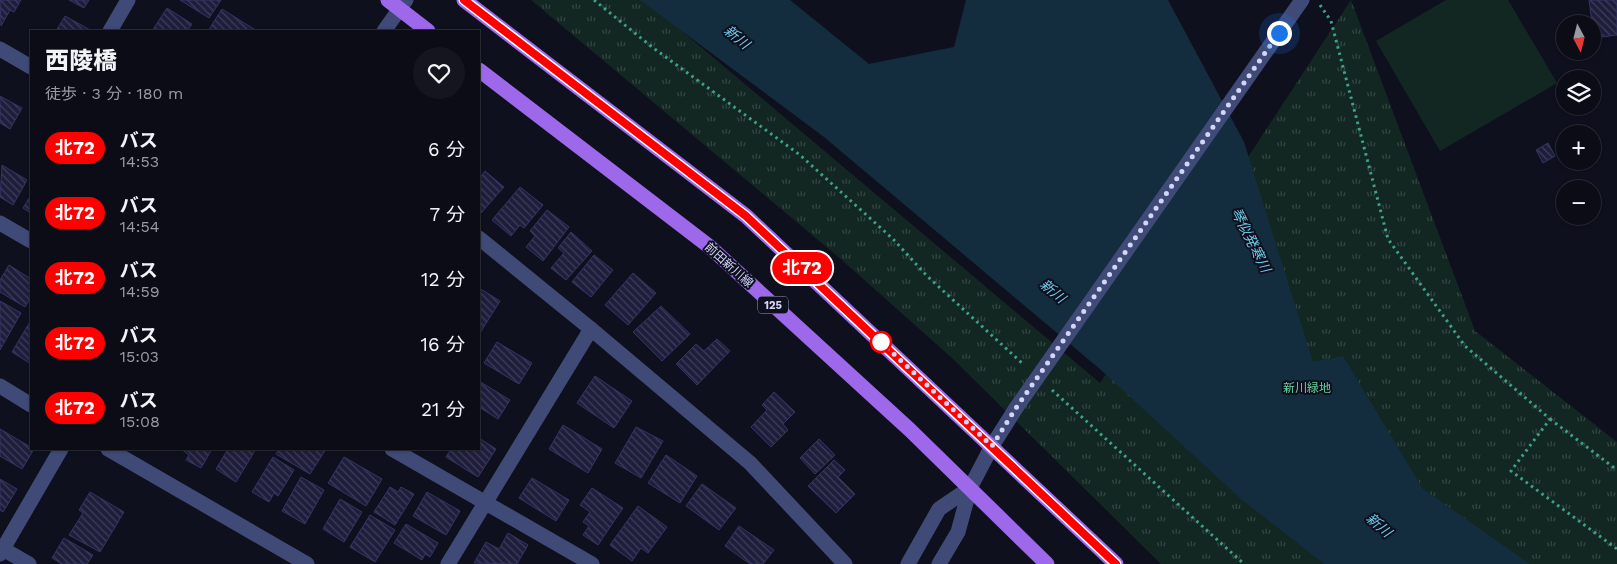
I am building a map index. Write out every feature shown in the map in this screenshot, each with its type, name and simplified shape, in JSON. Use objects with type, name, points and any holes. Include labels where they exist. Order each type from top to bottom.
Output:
[{"type":"main road","points":[[464,0],[746,216],[1116,564]]},
{"type":"main road","points":[[398,3],[427,30]]},
{"type":"main road","name":"前田新川線","points":[[480,71],[710,247],[970,488],[1047,564]]},
{"type":"street","points":[[111,30],[128,0]]},
{"type":"street","points":[[939,564],[958,532],[970,488],[992,446],[1016,408],[1302,0]]},
{"type":"street","points":[[384,30],[398,3]]},
{"type":"street","points":[[0,49],[30,66]]},
{"type":"street","points":[[0,223],[30,240]]},
{"type":"street","points":[[480,239],[591,328],[750,463],[845,564]]},
{"type":"street","points":[[448,564],[484,501],[591,328]]},
{"type":"street","points":[[0,386],[30,404]]},
{"type":"street","points":[[29,564],[1,552],[60,450]]},
{"type":"street","points":[[110,450],[307,564]]},
{"type":"street","points":[[394,450],[592,564]]},
{"type":"street","points":[[908,564],[939,509],[970,488]]},
{"type":"path","points":[[594,0],[652,47],[800,156],[893,239],[927,276],[1029,369]]},
{"type":"path","points":[[1317,0],[1331,21],[1388,239],[1465,346],[1550,419],[1617,470]]},
{"type":"path","points":[[1051,389],[1244,564]]},
{"type":"path","points":[[1550,419],[1511,471],[1617,548]]},
{"type":"green space","name":"新川緑地","points":[[531,0],[645,0],[1100,383],[1351,0],[1475,331],[1617,442],[1617,564],[1161,564],[952,358],[842,260]]},
{"type":"green space","points":[[1446,0],[1508,0],[1556,84],[1440,151],[1376,41]]},
{"type":"water","points":[[640,0],[790,0],[869,64],[954,47],[966,0],[1168,0],[1244,142],[1313,362],[1343,356],[1423,489],[1530,564],[1324,564],[1241,499],[1101,370],[824,137]]},
{"type":"building","points":[[0,0],[21,0],[14,12],[10,10],[1,26]]},
{"type":"building","points":[[69,0],[89,0],[84,8]]},
{"type":"building","points":[[180,0],[221,0],[209,18]]},
{"type":"building","points":[[1589,0],[1617,0],[1617,35],[1601,37],[1601,15],[1591,15]]},
{"type":"building","points":[[167,8],[192,24],[188,30],[153,30]]},
{"type":"building","points":[[222,9],[255,30],[209,30]]},
{"type":"building","points":[[65,16],[90,30],[57,30]]},
{"type":"building","points":[[0,96],[22,108],[10,129],[0,123]]},
{"type":"building","points":[[1548,143],[1555,156],[1543,163],[1536,150]]},
{"type":"building","points":[[2,165],[27,180],[13,205],[0,197]]},
{"type":"building","points":[[485,171],[504,187],[481,213],[480,212],[480,178]]},
{"type":"building","points":[[520,187],[543,205],[524,228],[520,225],[511,236],[492,220]]},
{"type":"building","points":[[30,197],[30,212],[23,208]]},
{"type":"building","points":[[547,210],[569,227],[543,261],[526,247],[535,236],[530,231]]},
{"type":"building","points":[[571,232],[592,251],[566,280],[551,268],[564,253],[558,248]]},
{"type":"building","points":[[594,255],[613,270],[591,297],[572,282]]},
{"type":"building","points":[[9,265],[30,278],[30,299],[25,307],[0,292],[0,280]]},
{"type":"building","points":[[633,273],[656,293],[628,325],[605,305]]},
{"type":"building","points":[[480,289],[500,301],[480,333]]},
{"type":"building","points":[[0,301],[21,313],[0,350]]},
{"type":"building","points":[[661,306],[690,334],[662,361],[633,332]]},
{"type":"building","points":[[30,322],[30,363],[12,352]]},
{"type":"building","points":[[717,339],[730,351],[697,385],[676,364],[696,344],[704,351]]},
{"type":"building","points":[[497,342],[532,363],[519,384],[484,363]]},
{"type":"building","points":[[595,376],[632,401],[614,428],[577,403]]},
{"type":"building","points":[[480,382],[510,400],[498,419],[480,408]]},
{"type":"building","points":[[774,392],[795,412],[783,424],[788,430],[771,447],[751,427],[767,410],[762,405]]},
{"type":"building","points":[[563,425],[602,449],[588,473],[549,449]]},
{"type":"building","points":[[636,427],[663,441],[641,478],[615,463]]},
{"type":"building","points":[[0,429],[30,447],[30,450],[33,450],[22,469],[0,456]]},
{"type":"building","points":[[480,439],[496,449],[478,477],[446,457],[450,450],[480,450]]},
{"type":"building","points":[[819,439],[835,455],[815,474],[800,458]]},
{"type":"building","points":[[182,450],[211,450],[201,468],[186,460],[189,455]]},
{"type":"building","points":[[227,450],[255,450],[236,482],[216,469]]},
{"type":"building","points":[[278,450],[325,450],[310,474],[276,454]]},
{"type":"building","points":[[666,455],[697,476],[680,503],[648,483]]},
{"type":"building","points":[[273,457],[294,470],[278,496],[274,493],[269,502],[252,492]]},
{"type":"building","points":[[344,457],[382,479],[366,506],[328,483]]},
{"type":"building","points":[[834,460],[845,470],[838,477],[855,494],[836,513],[808,486]]},
{"type":"building","points":[[301,477],[324,490],[305,524],[282,511]]},
{"type":"building","points":[[532,478],[569,500],[556,521],[519,498]]},
{"type":"building","points":[[0,479],[17,489],[3,512],[0,510]]},
{"type":"building","points":[[702,484],[736,508],[719,530],[686,506]]},
{"type":"building","points":[[390,487],[398,492],[401,487],[414,494],[395,525],[374,512]]},
{"type":"building","points":[[592,488],[623,508],[598,545],[583,535],[589,526],[583,522],[590,512],[580,505]]},
{"type":"building","points":[[90,492],[124,512],[100,552],[69,535],[83,513],[79,510]]},
{"type":"building","points":[[427,492],[460,511],[446,535],[413,516]]},
{"type":"building","points":[[340,499],[362,512],[344,542],[323,529]]},
{"type":"building","points":[[638,506],[667,527],[648,553],[641,548],[632,561],[610,545]]},
{"type":"building","points":[[370,515],[395,530],[375,562],[350,547]]},
{"type":"building","points":[[406,524],[438,543],[430,557],[425,554],[422,560],[394,543]]},
{"type":"building","points":[[739,526],[774,550],[763,564],[750,564],[725,546]]},
{"type":"building","points":[[508,533],[528,545],[517,564],[474,563],[486,542],[499,549]]},
{"type":"building","points":[[64,538],[93,555],[87,564],[62,564],[52,558]]},
{"type":"bus line","name":"北72","points":[[464,0],[746,216],[1116,564]]},
{"type":"route","points":[[881,342],[992,446],[1016,408],[1279,33]]},
{"type":"water label","name":"新川","points":[[737,37]]},
{"type":"water label","name":"琴似発寒川","points":[[1251,240]]},
{"type":"water label","name":"新川","points":[[1053,291]]},
{"type":"water label","name":"新川","points":[[1379,525]]}]
